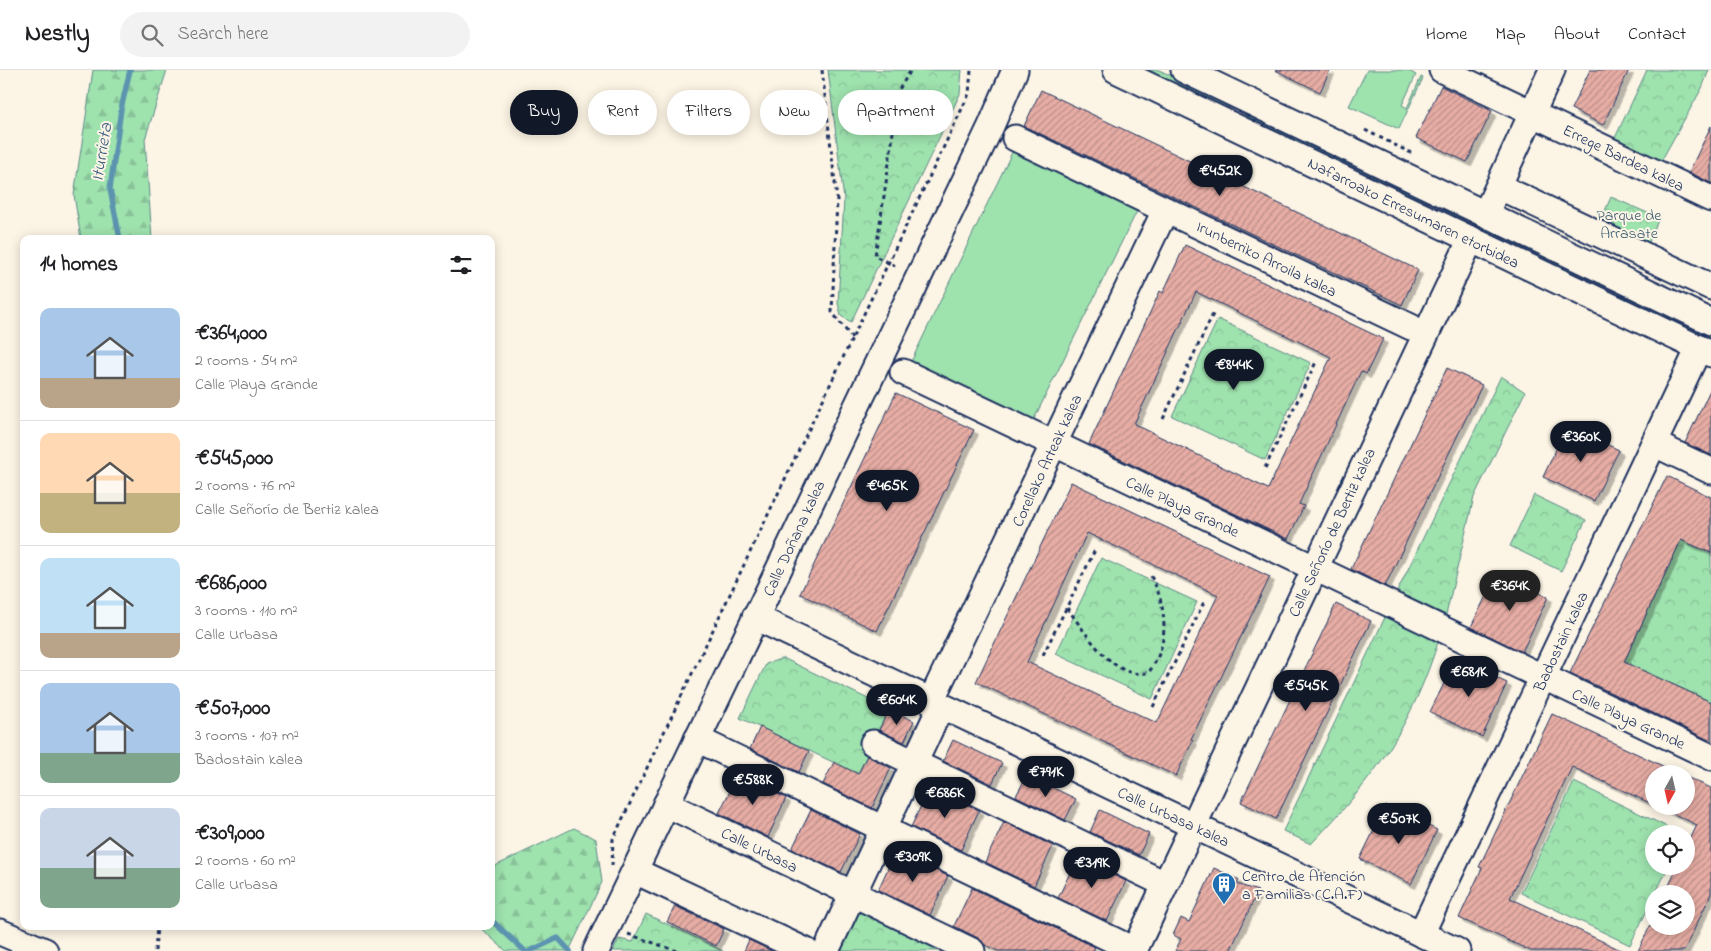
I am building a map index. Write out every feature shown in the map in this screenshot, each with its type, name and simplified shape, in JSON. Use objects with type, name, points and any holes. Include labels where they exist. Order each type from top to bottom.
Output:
[{"type":"street","name":"Calle Doñana kalea","points":[[596,951],[623,873],[666,804],[991,126],[1016,70]]},
{"type":"street","name":"Nafarroako Erresumaren etorbidea","points":[[1116,70],[1705,351]]},
{"type":"street","name":"Nafarroako Erresumaren etorbidea","points":[[1184,70],[1711,322]]},
{"type":"street","name":"Errege Bardea kalea","points":[[1442,70],[1711,199]]},
{"type":"street","points":[[1486,214],[1552,70]]},
{"type":"street","name":"Irunberriko Arroila kalea","points":[[1015,138],[1411,327]]},
{"type":"street","points":[[1502,188],[1711,288]]},
{"type":"street","name":"Corellako Arteak kalea","points":[[936,703],[1160,219]]},
{"type":"street","name":"Calle Señorío de Bertiz kalea","points":[[1134,950],[1471,239]]},
{"type":"street","name":"Badostain kalea","points":[[1423,940],[1705,351]]},
{"type":"street","name":"Calle Playa Grande","points":[[903,372],[1711,757]]},
{"type":"street","points":[[1659,446],[1711,470]]},
{"type":"street","name":"Calle Urbasa kalea","points":[[756,617],[1192,825],[1423,940],[1457,951]]},
{"type":"street","points":[[826,951],[914,763],[936,703]]},
{"type":"street","points":[[697,739],[1134,950]]},
{"type":"street","points":[[873,743],[1164,884]]},
{"type":"street","name":"Calle Urbasa","points":[[666,804],[972,951]]},
{"type":"street","points":[[623,873],[806,951]]},
{"type":"street","points":[[0,932],[45,951]]},
{"type":"path","points":[[822,70],[837,200],[832,312],[852,338]]},
{"type":"path","points":[[895,266],[875,256],[896,94],[911,70]]},
{"type":"path","name":"Calle Doñana kalea","points":[[623,873],[613,839],[969,94],[971,70]]},
{"type":"path","points":[[1163,419],[1214,312]]},
{"type":"path","points":[[1266,468],[1317,360]]},
{"type":"path","points":[[1043,655],[1096,548]]},
{"type":"path","points":[[1067,608],[1100,650],[1116,665],[1133,673],[1148,673],[1158,662],[1164,643],[1160,595],[1149,573]]},
{"type":"path","points":[[1153,707],[1205,600]]},
{"type":"path","points":[[155,951],[157,930]]},
{"type":"path","points":[[626,933],[677,951]]},
{"type":"green space","points":[[93,70],[167,70],[145,139],[152,235],[80,235],[74,195]]},
{"type":"green space","points":[[828,70],[962,70],[960,94],[953,109],[953,90],[838,90],[838,135],[940,135],[851,322],[841,316],[838,303],[844,200]]},
{"type":"green space","points":[[1139,70],[1159,70],[1231,104],[1227,112]]},
{"type":"green space","points":[[1367,70],[1407,70],[1416,75],[1402,105],[1407,108],[1421,77],[1423,78],[1399,129],[1349,106]]},
{"type":"green space","points":[[1647,70],[1709,70],[1702,88],[1660,163],[1613,142]]},
{"type":"green space","points":[[1247,112],[1428,200],[1425,206],[1243,120]]},
{"type":"green space","points":[[1016,144],[1141,203],[1030,427],[908,368]]},
{"type":"green space","name":"Parque de Arrasate","points":[[1611,197],[1659,218],[1646,249],[1598,227]]},
{"type":"green space","points":[[1444,207],[1608,285],[1604,292],[1441,214]]},
{"type":"green space","points":[[1624,292],[1711,334],[1711,344],[1620,300]]},
{"type":"green space","points":[[1218,319],[1311,363],[1265,460],[1172,416]]},
{"type":"green space","points":[[1501,376],[1525,392],[1474,497],[1446,615],[1397,592]]},
{"type":"green space","points":[[1534,495],[1586,520],[1561,571],[1510,546]]},
{"type":"green space","points":[[1681,540],[1711,553],[1711,702],[1624,662]]},
{"type":"green space","points":[[1101,558],[1197,602],[1152,699],[1056,654]]},
{"type":"green space","points":[[1388,611],[1440,636],[1417,697],[1389,749],[1355,796],[1311,844],[1283,831]]},
{"type":"green space","points":[[783,658],[889,709],[858,774],[740,718],[766,664]]},
{"type":"green space","points":[[1574,782],[1663,825],[1645,825],[1645,875],[1665,875],[1660,885],[1645,885],[1645,915],[1630,945],[1521,893]]},
{"type":"green space","points":[[574,828],[596,839],[602,882],[569,951],[506,951],[482,930],[495,930],[495,866]]},
{"type":"green space","points":[[859,908],[948,951],[838,951]]},
{"type":"green space","points":[[646,914],[723,951],[613,951],[619,939],[633,942]]},
{"type":"building","points":[[1275,70],[1330,70],[1320,92]]},
{"type":"building","points":[[1590,70],[1629,70],[1603,125],[1571,109]]},
{"type":"building","points":[[1441,86],[1492,111],[1467,162],[1416,138]]},
{"type":"building","points":[[1041,90],[1418,270],[1402,305],[1024,126]]},
{"type":"building","points":[[1711,126],[1711,183],[1689,172]]},
{"type":"building","points":[[1185,245],[1383,339],[1366,374],[1361,371],[1299,504],[1304,506],[1288,539],[1089,444],[1160,291],[1163,293]],"holes":[[[1196,292],[1331,357],[1268,489],[1134,424]]]},
{"type":"building","points":[[1447,368],[1482,385],[1385,586],[1351,569]]},
{"type":"building","points":[[1711,388],[1711,455],[1685,443]]},
{"type":"building","points":[[896,393],[974,430],[877,631],[800,594]]},
{"type":"building","points":[[1567,426],[1619,450],[1594,501],[1543,477]]},
{"type":"building","points":[[1667,476],[1711,497],[1711,553],[1681,540],[1624,662],[1711,702],[1711,741],[1570,673]]},
{"type":"building","points":[[1071,482],[1270,577],[1191,739],[1193,740],[1176,776],[976,682]],"holes":[[[1087,533],[1218,595],[1157,723],[1027,662]]]},
{"type":"building","points":[[1497,573],[1548,597],[1522,652],[1471,627]]},
{"type":"building","points":[[1336,604],[1371,621],[1276,819],[1241,802]]},
{"type":"building","points":[[1456,659],[1507,683],[1482,737],[1430,712]]},
{"type":"building","points":[[889,709],[914,721],[904,742],[879,730]]},
{"type":"building","points":[[1552,714],[1661,765],[1645,765],[1645,801],[1572,767],[1510,898],[1623,951],[1531,951],[1459,918],[1482,868],[1479,867]]},
{"type":"building","points":[[760,727],[809,751],[799,772],[750,749]]},
{"type":"building","points":[[953,740],[1002,763],[992,784],[943,761]]},
{"type":"building","points":[[867,756],[891,768],[872,808],[823,784],[834,762],[858,774]]},
{"type":"building","points":[[738,775],[786,798],[768,837],[719,813]]},
{"type":"building","points":[[1027,775],[1076,799],[1065,820],[1016,796]]},
{"type":"building","points":[[1695,781],[1711,788],[1711,894],[1695,928],[1695,885],[1669,885],[1674,875],[1695,875],[1695,829],[1697,825],[1676,815],[1695,815]]},
{"type":"building","points":[[930,787],[979,810],[961,850],[911,827]]},
{"type":"building","points":[[1386,806],[1437,830],[1411,884],[1360,859]]},
{"type":"building","points":[[811,810],[860,834],[841,872],[792,849]]},
{"type":"building","points":[[1100,810],[1149,834],[1139,855],[1090,832]]},
{"type":"building","points":[[1004,822],[1053,846],[1034,886],[985,862]]},
{"type":"building","points":[[896,851],[948,876],[930,915],[878,890]]},
{"type":"building","points":[[1077,858],[1126,881],[1107,921],[1058,898]]},
{"type":"building","name":"Centro de Atención a Familias (C.A.F)","points":[[1214,868],[1239,880],[1237,884],[1258,891],[1230,951],[1175,951],[1181,939],[1173,935],[1181,918],[1189,922]]},
{"type":"building","points":[[972,888],[1095,947],[1093,951],[998,951],[985,945],[978,938],[954,926]]},
{"type":"building","points":[[675,906],[724,929],[716,946],[667,922]]},
{"type":"building","points":[[1646,935],[1692,935],[1684,951],[1638,951]]},
{"type":"building","points":[[749,940],[772,951],[744,951]]},
{"type":"waterway","name":"Iturrieta","points":[[119,235],[110,189],[121,109],[130,70]]},
{"type":"waterway","name":"Iturrieta","points":[[495,924],[525,951]]},
{"type":"waterway","name":"Iturrieta","points":[[530,951],[558,938],[570,951]]},
{"type":"place","name":"Centro de Atención a Familias (C.A.F)","points":[[1224,905]]}]
